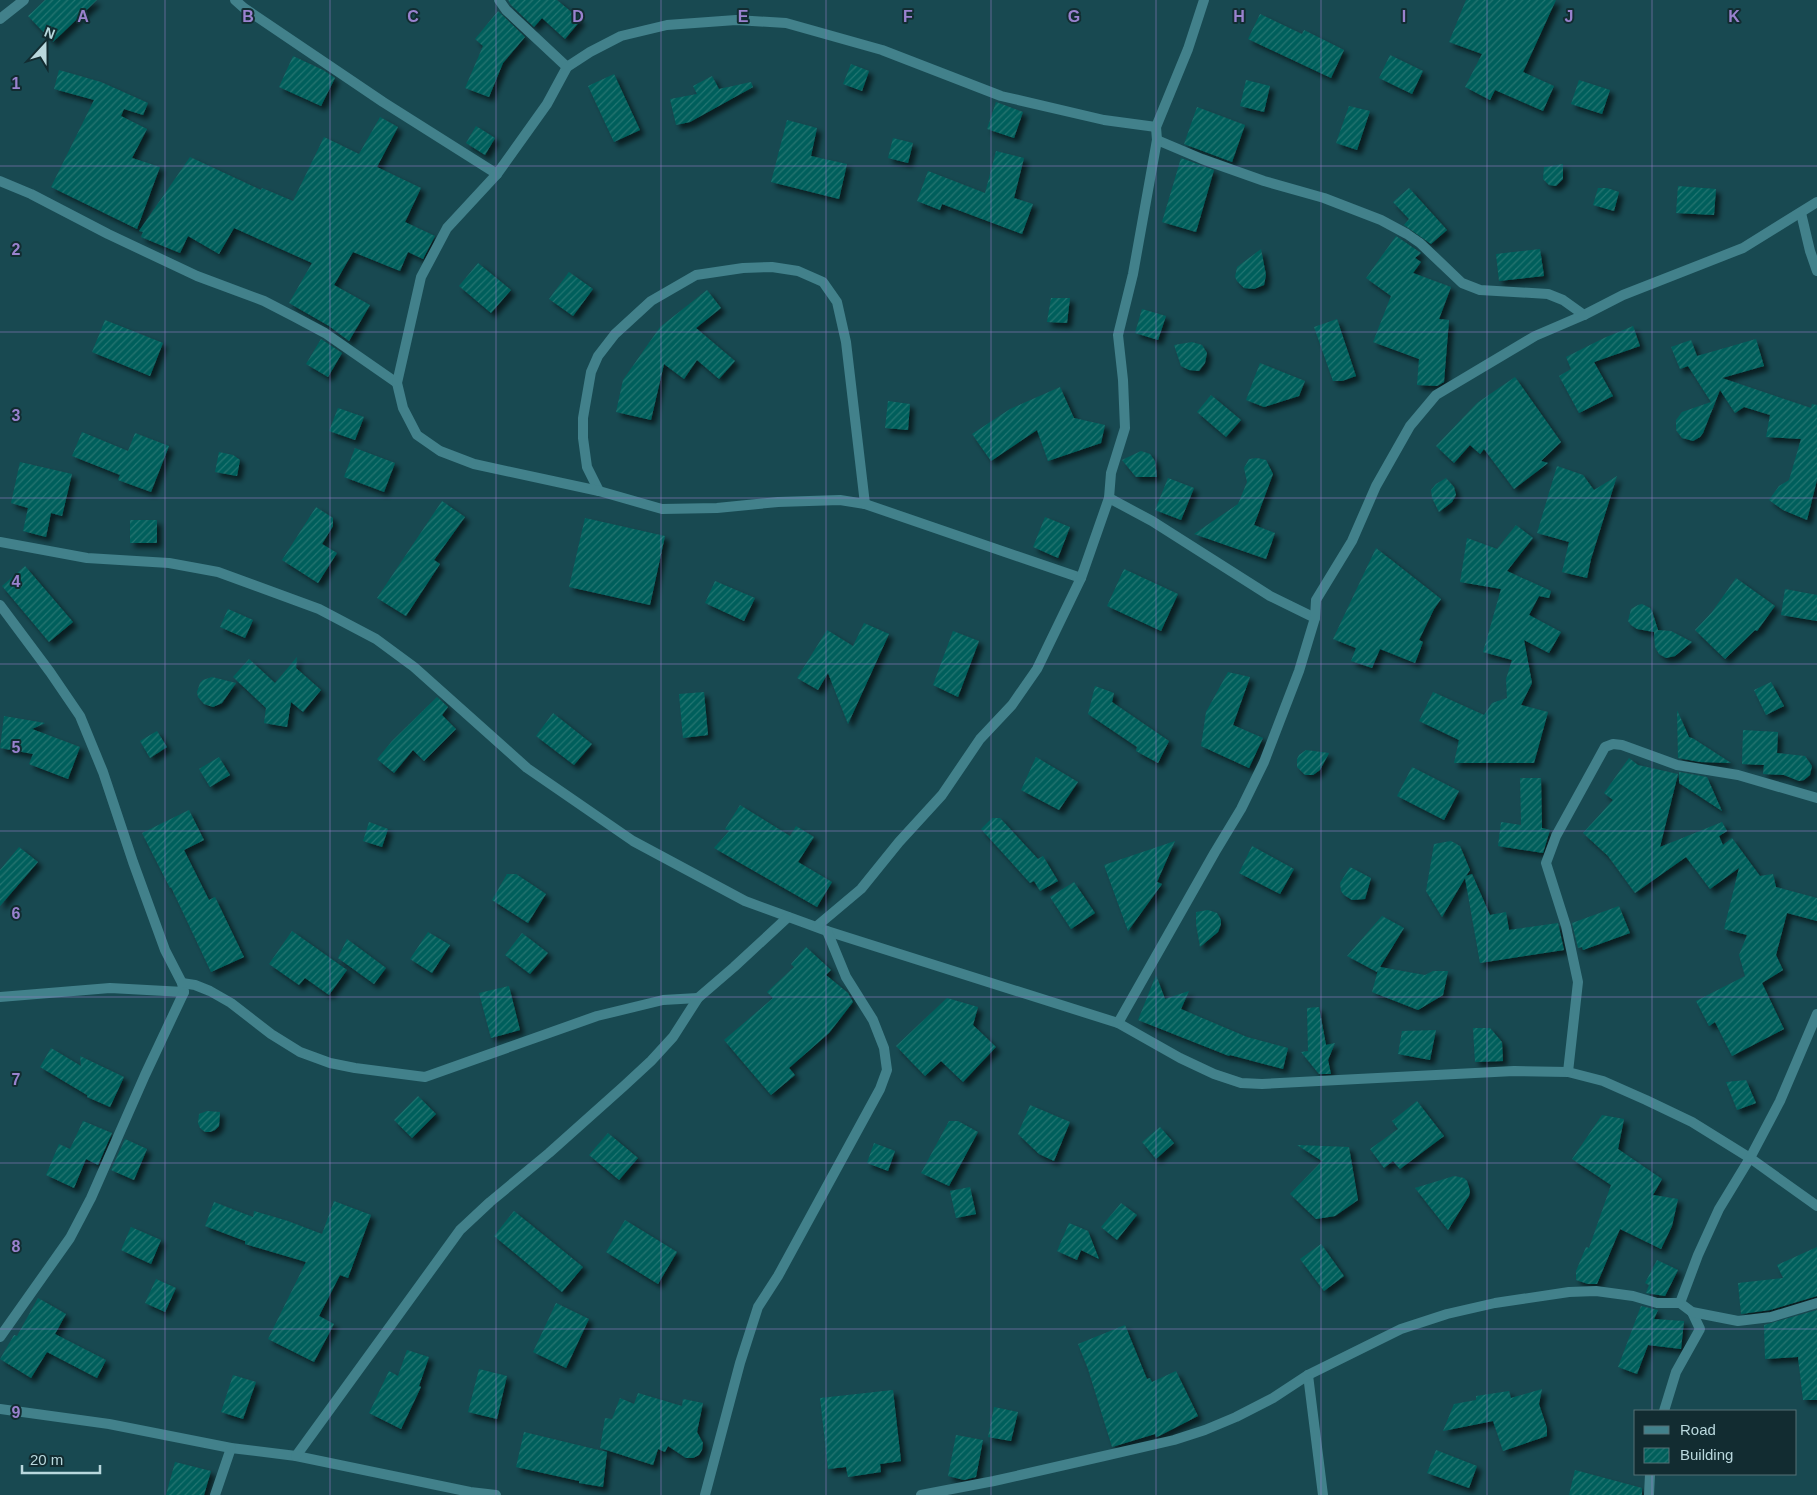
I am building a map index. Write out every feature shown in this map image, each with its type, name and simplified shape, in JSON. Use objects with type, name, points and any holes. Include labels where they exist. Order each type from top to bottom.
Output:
[{"type":"street","points":[[0,19],[24,0]]},
{"type":"street","points":[[234,0],[383,102],[497,174]]},
{"type":"street","points":[[499,0],[506,10],[568,67]]},
{"type":"street","points":[[817,926],[862,890],[899,842],[942,795],[980,739],[1012,705],[1037,669],[1082,578],[1109,498],[1111,473],[1125,428],[1123,380],[1118,335],[1133,274],[1157,140],[1156,127],[1188,50],[1204,0]]},
{"type":"street","points":[[1082,578],[865,504],[840,500],[778,502],[717,508],[662,509],[599,491],[474,464],[440,451],[416,435],[403,408],[397,383],[421,277],[447,228],[497,174],[547,104],[568,67],[590,52],[621,36],[667,25],[736,20],[786,23],[882,50],[1002,96],[1104,120],[1156,127]]},
{"type":"street","points":[[1157,140],[1202,159],[1264,181],[1324,198],[1381,220],[1420,243],[1462,283],[1480,290],[1548,294],[1563,300],[1584,315]]},
{"type":"street","points":[[0,181],[31,194],[108,234],[197,276],[264,301],[333,339],[397,383]]},
{"type":"street","points":[[1118,1023],[1241,809],[1264,762],[1299,671],[1314,618],[1316,600],[1352,541],[1376,486],[1410,426],[1436,395],[1536,336],[1624,295],[1743,248],[1817,202]]},
{"type":"street","points":[[1801,213],[1817,271]]},
{"type":"street","points":[[599,491],[587,467],[583,438],[583,418],[591,372],[598,356],[616,334],[651,301],[696,275],[743,268],[772,267],[798,271],[823,282],[837,302],[846,342],[865,504]]},
{"type":"street","points":[[1109,498],[1152,521],[1270,596],[1314,618]]},
{"type":"street","points":[[0,542],[87,558],[169,563],[218,572],[319,609],[376,638],[414,667],[527,768],[633,841],[745,901],[827,931],[1118,1023],[1180,1058],[1214,1074],[1241,1083],[1262,1084],[1514,1071],[1568,1072],[1603,1081],[1692,1122],[1750,1158],[1817,1206]]},
{"type":"street","points":[[0,605],[80,716],[103,772],[165,950],[183,988],[91,1198],[70,1238],[0,1337]]},
{"type":"street","points":[[1568,1072],[1578,982],[1566,926],[1546,863],[1556,836],[1605,747],[1613,744],[1622,745],[1677,765],[1738,775],[1817,798]]},
{"type":"street","points":[[296,1456],[460,1230],[596,1112],[651,1061],[672,1036],[698,998],[734,968],[788,917]]},
{"type":"street","points":[[705,1495],[740,1362],[758,1306],[778,1276],[880,1089],[887,1070],[884,1048],[873,1020],[846,977],[827,931]]},
{"type":"street","points":[[0,997],[110,988],[183,988],[195,985],[210,991],[231,1004],[271,1034],[300,1052],[330,1063],[354,1068],[425,1078],[597,1016],[664,1000],[698,998]]},
{"type":"street","points":[[1680,1304],[1698,1255],[1719,1209],[1750,1158],[1780,1101],[1817,1014]]},
{"type":"street","points":[[921,1495],[1004,1479],[1182,1437],[1236,1417],[1272,1398],[1308,1375],[1401,1330],[1447,1314],[1494,1303],[1569,1292],[1596,1291],[1633,1296],[1657,1303],[1680,1304],[1692,1312],[1738,1321],[1771,1317],[1817,1303]]},
{"type":"street","points":[[1664,1410],[1676,1372],[1700,1329],[1692,1312]]},
{"type":"street","points":[[1308,1375],[1323,1495]]},
{"type":"street","points":[[0,1409],[109,1424],[231,1448],[296,1456],[470,1494],[496,1495]]},
{"type":"street","points":[[215,1495],[231,1448]]},
{"type":"street","points":[[1649,1495],[1650,1475]]},
{"type":"building","points":[[45,0],[97,0],[53,42],[28,16]]},
{"type":"building","points":[[508,0],[557,0],[581,20],[565,39],[542,18],[534,27]]},
{"type":"building","points":[[1466,0],[1556,0],[1523,72],[1554,86],[1543,111],[1495,90],[1490,100],[1465,87],[1482,54],[1449,42]]},
{"type":"building","points":[[498,11],[525,37],[503,63],[489,97],[465,88],[483,46],[475,39]]},
{"type":"building","points":[[1260,14],[1302,34],[1304,30],[1344,50],[1331,78],[1248,39]]},
{"type":"building","points":[[1390,55],[1423,71],[1412,94],[1379,78]]},
{"type":"building","points":[[293,56],[323,70],[335,78],[321,106],[279,87]]},
{"type":"building","points":[[851,64],[869,71],[862,91],[843,84]]},
{"type":"building","points":[[59,70],[101,82],[148,103],[143,115],[124,109],[121,116],[147,129],[132,158],[160,167],[137,229],[51,187],[94,100],[54,89]]},
{"type":"building","points":[[614,74],[640,130],[614,142],[588,86]]},
{"type":"building","points":[[712,76],[719,89],[751,82],[753,87],[690,122],[676,125],[670,99],[697,94],[693,86]]},
{"type":"building","points":[[1246,80],[1270,86],[1264,112],[1240,106]]},
{"type":"building","points":[[1579,80],[1610,90],[1602,114],[1571,104]]},
{"type":"building","points":[[996,102],[1023,112],[1014,138],[987,129]]},
{"type":"building","points":[[1349,106],[1370,111],[1357,150],[1336,143]]},
{"type":"building","points":[[1197,107],[1245,125],[1232,162],[1184,144]]},
{"type":"building","points":[[380,117],[398,127],[377,167],[421,188],[405,222],[435,236],[423,259],[408,252],[400,271],[353,252],[334,285],[370,305],[349,341],[329,326],[289,303],[312,263],[234,228],[219,254],[188,236],[180,253],[141,237],[143,232],[139,231],[190,157],[261,190],[262,188],[293,201],[324,137],[359,154]]},
{"type":"building","points":[[787,120],[817,128],[811,156],[847,164],[839,199],[771,182]]},
{"type":"building","points":[[476,126],[495,138],[485,155],[466,143]]},
{"type":"building","points":[[893,138],[913,143],[908,163],[888,158]]},
{"type":"building","points":[[996,151],[1024,158],[1014,198],[1033,204],[1022,234],[942,204],[940,210],[917,201],[928,171],[985,193]]},
{"type":"building","points":[[1181,158],[1214,170],[1196,232],[1162,222]]},
{"type":"building","points":[[1563,164],[1563,179],[1556,186],[1549,185],[1543,179],[1544,167]]},
{"type":"building","points":[[1678,186],[1716,189],[1714,215],[1676,213]]},
{"type":"building","points":[[1409,188],[1447,230],[1431,244],[1404,225],[1409,219],[1393,202]]},
{"type":"building","points":[[1598,188],[1607,188],[1619,192],[1614,211],[1593,205]]},
{"type":"building","points":[[1396,236],[1421,253],[1415,258],[1421,262],[1413,273],[1451,287],[1439,319],[1449,320],[1444,382],[1437,386],[1417,385],[1419,359],[1373,342],[1391,296],[1366,278]]},
{"type":"building","points":[[1261,249],[1266,275],[1264,285],[1254,289],[1244,288],[1235,277],[1237,267]]},
{"type":"building","points":[[1540,249],[1544,276],[1499,281],[1496,254]]},
{"type":"building","points":[[478,263],[511,290],[491,313],[459,286]]},
{"type":"building","points":[[569,272],[593,289],[573,316],[549,299]]},
{"type":"building","points":[[707,290],[721,308],[696,328],[735,361],[719,379],[697,360],[684,379],[664,364],[651,420],[616,412],[623,380],[660,327]]},
{"type":"building","points":[[1051,298],[1070,298],[1067,323],[1047,322]]},
{"type":"building","points":[[1142,309],[1166,316],[1158,340],[1135,333]]},
{"type":"building","points":[[1337,319],[1356,376],[1342,381],[1333,381],[1314,327]]},
{"type":"building","points":[[105,320],[163,343],[150,376],[92,352]]},
{"type":"building","points":[[1633,326],[1640,346],[1594,362],[1613,396],[1579,413],[1559,376],[1571,369],[1566,357]]},
{"type":"building","points":[[321,339],[342,353],[328,377],[306,364]]},
{"type":"building","points":[[1756,339],[1764,366],[1722,378],[1811,408],[1812,404],[1817,405],[1817,480],[1807,520],[1783,510],[1769,500],[1779,486],[1789,480],[1801,439],[1766,437],[1770,415],[1744,407],[1735,413],[1720,390],[1700,437],[1693,441],[1682,438],[1676,430],[1676,420],[1682,412],[1711,402],[1688,366],[1680,369],[1671,347],[1691,340],[1697,356]]},
{"type":"building","points":[[1192,342],[1202,345],[1207,353],[1205,363],[1199,371],[1189,370],[1181,366],[1174,345]]},
{"type":"building","points":[[1260,363],[1305,381],[1299,396],[1264,407],[1246,400]]},
{"type":"building","points":[[1515,377],[1561,442],[1541,461],[1548,463],[1514,489],[1484,449],[1480,454],[1470,445],[1454,463],[1436,446],[1477,403]]},
{"type":"building","points":[[1060,387],[1074,418],[1105,425],[1101,443],[1048,461],[1037,430],[991,461],[972,434],[1010,409]]},
{"type":"building","points":[[1211,395],[1241,420],[1226,437],[1197,412]]},
{"type":"building","points":[[888,401],[910,404],[908,430],[885,428]]},
{"type":"building","points":[[338,408],[364,417],[355,440],[329,431]]},
{"type":"building","points":[[82,432],[128,451],[135,433],[169,446],[151,492],[118,480],[120,475],[72,456]]},
{"type":"building","points":[[355,448],[395,463],[384,492],[344,477]]},
{"type":"building","points":[[1141,451],[1150,454],[1155,461],[1157,477],[1136,477],[1122,460]]},
{"type":"building","points":[[219,452],[233,455],[240,460],[237,476],[215,472]]},
{"type":"building","points":[[1249,459],[1266,460],[1273,474],[1254,525],[1275,533],[1266,559],[1194,534],[1238,504],[1247,482],[1244,468]]},
{"type":"building","points":[[20,462],[72,474],[62,516],[51,513],[46,537],[23,531],[28,508],[11,503]]},
{"type":"building","points":[[1557,466],[1583,475],[1594,490],[1617,476],[1591,559],[1587,578],[1562,572],[1569,542],[1537,533]]},
{"type":"building","points":[[1168,478],[1194,488],[1181,520],[1155,510]]},
{"type":"building","points":[[1446,478],[1454,487],[1456,495],[1452,502],[1439,512],[1432,498],[1431,490],[1436,484]]},
{"type":"building","points":[[442,501],[465,517],[434,560],[440,564],[406,616],[377,598]]},
{"type":"building","points":[[316,507],[333,518],[333,526],[322,544],[337,553],[318,583],[282,560]]},
{"type":"building","points":[[1045,517],[1070,527],[1058,558],[1033,547]]},
{"type":"building","points":[[585,518],[665,536],[650,605],[569,587]]},
{"type":"building","points":[[130,520],[157,520],[157,543],[130,543]]},
{"type":"building","points":[[1516,525],[1533,538],[1507,571],[1551,591],[1549,598],[1539,596],[1529,615],[1561,632],[1549,653],[1524,640],[1532,683],[1521,705],[1548,712],[1534,763],[1454,763],[1459,740],[1419,721],[1433,692],[1484,715],[1492,703],[1507,698],[1506,679],[1512,660],[1483,652],[1501,589],[1460,582],[1467,538],[1497,549]]},
{"type":"building","points":[[1376,548],[1441,599],[1419,640],[1423,642],[1415,663],[1380,649],[1372,668],[1351,661],[1356,648],[1333,639]]},
{"type":"building","points":[[25,566],[73,622],[49,642],[2,586]]},
{"type":"building","points":[[1124,569],[1178,594],[1161,631],[1107,606]]},
{"type":"building","points":[[1736,578],[1775,606],[1757,631],[1755,630],[1725,659],[1695,630],[1712,612]]},
{"type":"building","points":[[715,581],[755,598],[744,621],[705,603]]},
{"type":"building","points":[[1785,589],[1817,595],[1817,621],[1781,615]]},
{"type":"building","points":[[1642,604],[1652,611],[1658,630],[1671,631],[1692,642],[1675,656],[1666,658],[1659,654],[1655,647],[1654,632],[1637,629],[1628,621],[1631,609]]},
{"type":"building","points":[[228,609],[253,620],[245,638],[220,627]]},
{"type":"building","points":[[864,623],[889,634],[848,724],[828,673],[818,690],[797,678],[827,630],[853,646]]},
{"type":"building","points":[[953,631],[979,641],[958,697],[933,685]]},
{"type":"building","points":[[297,657],[296,668],[321,690],[303,712],[291,702],[287,727],[264,723],[266,708],[233,677],[249,659],[275,683]]},
{"type":"building","points":[[1228,672],[1250,677],[1233,725],[1263,738],[1249,768],[1201,746],[1206,712]]},
{"type":"building","points":[[212,677],[236,683],[222,703],[213,707],[204,704],[198,697],[197,692],[203,680]]},
{"type":"building","points":[[1771,682],[1784,706],[1766,715],[1754,690]]},
{"type":"building","points":[[1095,686],[1114,693],[1112,702],[1169,741],[1158,763],[1136,751],[1137,747],[1088,714]]},
{"type":"building","points":[[704,692],[708,735],[683,738],[679,694]]},
{"type":"building","points":[[437,697],[448,707],[442,715],[456,729],[424,761],[413,750],[394,773],[377,759],[392,741]]},
{"type":"building","points":[[1677,710],[1689,737],[1731,763],[1700,762],[1678,758]]},
{"type":"building","points":[[553,713],[592,744],[574,765],[536,736]]},
{"type":"building","points":[[4,716],[45,723],[32,729],[80,747],[68,779],[29,764],[33,754],[0,748]]},
{"type":"building","points":[[1743,730],[1778,732],[1777,753],[1805,756],[1812,766],[1810,775],[1804,780],[1799,781],[1784,775],[1763,774],[1764,765],[1742,764]]},
{"type":"building","points":[[157,731],[167,747],[150,758],[140,741]]},
{"type":"building","points":[[1306,750],[1329,753],[1320,770],[1313,775],[1305,775],[1297,767],[1299,755]]},
{"type":"building","points":[[219,757],[230,775],[210,787],[199,769]]},
{"type":"building","points":[[1036,757],[1078,782],[1059,810],[1021,790]]},
{"type":"building","points":[[1629,758],[1638,765],[1678,774],[1660,847],[1722,822],[1727,831],[1719,836],[1723,845],[1732,838],[1760,876],[1773,874],[1776,887],[1817,898],[1817,921],[1787,913],[1776,955],[1783,970],[1762,983],[1784,1029],[1732,1056],[1715,1022],[1709,1026],[1696,1001],[1745,976],[1739,955],[1747,935],[1724,929],[1739,868],[1710,889],[1686,857],[1635,893],[1608,856],[1583,833],[1613,800],[1604,793]]},
{"type":"building","points":[[1412,767],[1459,791],[1444,820],[1397,796]]},
{"type":"building","points":[[1679,772],[1707,777],[1722,811],[1679,783]]},
{"type":"building","points":[[1520,778],[1541,778],[1542,828],[1550,830],[1543,853],[1498,846],[1501,822],[1521,825]]},
{"type":"building","points":[[740,805],[790,836],[796,826],[814,837],[798,862],[832,882],[817,907],[714,848],[729,831],[725,829]]},
{"type":"building","points":[[189,810],[204,840],[184,850],[209,900],[215,897],[244,957],[211,972],[171,887],[142,833]]},
{"type":"building","points":[[992,818],[1000,818],[1038,859],[1043,856],[1058,881],[1040,891],[1034,881],[1030,883],[981,829]]},
{"type":"building","points":[[369,822],[388,829],[382,847],[363,841]]},
{"type":"building","points":[[1175,841],[1157,882],[1162,884],[1128,931],[1104,865]]},
{"type":"building","points":[[1451,841],[1460,846],[1470,870],[1466,876],[1472,874],[1490,915],[1506,912],[1509,930],[1558,923],[1564,950],[1480,963],[1465,878],[1442,917],[1426,891],[1434,844]]},
{"type":"building","points":[[1252,846],[1294,869],[1280,894],[1239,873]]},
{"type":"building","points":[[19,847],[38,862],[0,906],[0,870]]},
{"type":"building","points":[[1350,867],[1371,878],[1365,899],[1352,900],[1341,891],[1340,883]]},
{"type":"building","points":[[507,874],[516,874],[546,894],[528,923],[492,900]]},
{"type":"building","points":[[1074,882],[1095,913],[1071,929],[1050,897]]},
{"type":"building","points":[[1619,906],[1630,933],[1583,950],[1582,947],[1578,948],[1572,923]]},
{"type":"building","points":[[1208,910],[1217,913],[1221,924],[1218,932],[1200,947],[1196,912]]},
{"type":"building","points":[[1382,916],[1404,928],[1380,967],[1425,975],[1433,971],[1448,971],[1443,995],[1418,1010],[1372,992],[1378,970],[1377,972],[1347,956]]},
{"type":"building","points":[[292,931],[347,970],[329,995],[305,978],[299,985],[269,964]]},
{"type":"building","points":[[428,932],[450,945],[432,973],[410,959]]},
{"type":"building","points":[[522,933],[548,953],[530,974],[505,955]]},
{"type":"building","points":[[347,939],[386,968],[374,984],[338,958]]},
{"type":"building","points":[[806,947],[831,970],[826,975],[848,993],[853,1002],[829,1033],[789,1068],[795,1075],[771,1095],[724,1040],[773,998],[767,992],[794,967],[791,964]]},
{"type":"building","points":[[1156,975],[1165,999],[1189,991],[1181,1009],[1247,1037],[1288,1048],[1283,1069],[1229,1056],[1138,1020]]},
{"type":"building","points":[[509,986],[520,1030],[491,1038],[479,993]]},
{"type":"building","points":[[947,998],[978,1007],[973,1025],[996,1047],[963,1082],[941,1061],[925,1076],[896,1046]]},
{"type":"building","points":[[1319,1007],[1326,1045],[1335,1043],[1328,1060],[1331,1074],[1319,1074],[1301,1052],[1308,1051],[1307,1008]]},
{"type":"building","points":[[1473,1028],[1490,1028],[1502,1042],[1503,1061],[1475,1062]]},
{"type":"building","points":[[1436,1030],[1430,1060],[1398,1054],[1402,1031]]},
{"type":"building","points":[[51,1048],[81,1066],[80,1056],[124,1077],[110,1107],[87,1097],[87,1095],[40,1067]]},
{"type":"building","points":[[1746,1080],[1756,1103],[1737,1110],[1726,1082]]},
{"type":"building","points":[[418,1096],[436,1114],[412,1138],[394,1120]]},
{"type":"building","points":[[1417,1101],[1444,1136],[1400,1169],[1393,1161],[1384,1168],[1370,1149],[1398,1129],[1392,1121]]},
{"type":"building","points":[[1030,1105],[1070,1122],[1054,1161],[1039,1154],[1018,1134]]},
{"type":"building","points":[[207,1111],[220,1112],[219,1126],[210,1132],[205,1132],[198,1123],[199,1114]]},
{"type":"building","points":[[1602,1115],[1624,1119],[1618,1149],[1662,1179],[1653,1195],[1678,1199],[1672,1226],[1661,1249],[1620,1229],[1597,1284],[1588,1284],[1576,1280],[1576,1271],[1586,1247],[1589,1248],[1611,1185],[1572,1159]]},
{"type":"building","points":[[83,1121],[112,1133],[98,1165],[86,1159],[74,1188],[46,1175],[59,1144],[70,1149]]},
{"type":"building","points":[[949,1121],[958,1121],[978,1132],[949,1186],[921,1173]]},
{"type":"building","points":[[1160,1127],[1174,1143],[1156,1159],[1142,1142]]},
{"type":"building","points":[[608,1133],[638,1158],[619,1180],[589,1155]]},
{"type":"building","points":[[125,1139],[147,1149],[134,1180],[111,1170]]},
{"type":"building","points":[[874,1143],[895,1151],[888,1171],[867,1163]]},
{"type":"building","points":[[1297,1145],[1349,1147],[1358,1200],[1335,1216],[1316,1219],[1290,1194],[1322,1161]]},
{"type":"building","points":[[1454,1176],[1464,1178],[1470,1191],[1469,1196],[1448,1230],[1415,1188]]},
{"type":"building","points":[[970,1187],[976,1214],[956,1218],[950,1191]]},
{"type":"building","points":[[334,1201],[371,1215],[348,1278],[340,1275],[319,1316],[334,1324],[314,1362],[268,1339],[306,1262],[245,1244],[245,1241],[205,1226],[214,1202],[253,1217],[254,1211],[322,1234]]},
{"type":"building","points":[[1121,1203],[1137,1215],[1117,1240],[1101,1227]]},
{"type":"building","points":[[514,1211],[583,1267],[562,1292],[494,1236]]},
{"type":"building","points":[[625,1220],[677,1252],[658,1284],[606,1252]]},
{"type":"building","points":[[1069,1223],[1088,1231],[1099,1259],[1081,1250],[1077,1260],[1057,1251]]},
{"type":"building","points":[[131,1227],[161,1240],[151,1264],[121,1250]]},
{"type":"building","points":[[1321,1244],[1344,1276],[1324,1291],[1300,1259]]},
{"type":"building","points":[[1817,1247],[1817,1296],[1770,1310],[1741,1314],[1738,1283],[1783,1278],[1777,1265]]},
{"type":"building","points":[[1657,1260],[1678,1270],[1665,1296],[1646,1293],[1649,1285],[1645,1283]]},
{"type":"building","points":[[156,1279],[176,1288],[165,1312],[145,1303]]},
{"type":"building","points":[[38,1298],[66,1314],[55,1334],[106,1360],[97,1378],[47,1352],[31,1378],[0,1359],[14,1335],[17,1336]]},
{"type":"building","points":[[556,1303],[589,1319],[566,1368],[533,1352]]},
{"type":"building","points":[[1641,1306],[1658,1310],[1654,1319],[1684,1321],[1681,1349],[1648,1345],[1637,1374],[1618,1367]]},
{"type":"building","points":[[1817,1310],[1817,1400],[1803,1400],[1798,1357],[1765,1359],[1764,1325]]},
{"type":"building","points":[[1125,1325],[1147,1379],[1150,1378],[1152,1382],[1176,1371],[1198,1416],[1159,1436],[1156,1437],[1155,1434],[1112,1447],[1088,1369],[1078,1344]]},
{"type":"building","points":[[407,1350],[429,1357],[419,1386],[421,1387],[401,1429],[369,1413],[389,1371],[398,1376]]},
{"type":"building","points":[[479,1369],[507,1376],[497,1419],[468,1412]]},
{"type":"building","points":[[233,1375],[256,1382],[243,1419],[221,1412]]},
{"type":"building","points":[[1542,1389],[1539,1404],[1547,1428],[1547,1436],[1503,1451],[1493,1421],[1443,1431],[1454,1404],[1476,1400],[1476,1396],[1509,1391],[1511,1398]]},
{"type":"building","points":[[893,1390],[901,1461],[880,1464],[881,1472],[848,1477],[846,1467],[828,1469],[820,1398]]},
{"type":"building","points":[[638,1393],[682,1406],[683,1399],[703,1403],[697,1432],[703,1443],[699,1455],[693,1458],[686,1458],[668,1446],[665,1452],[658,1449],[653,1465],[600,1448],[605,1418],[612,1419],[620,1398],[634,1404]]},
{"type":"building","points":[[994,1407],[1018,1412],[1011,1441],[988,1437]]},
{"type":"building","points":[[524,1432],[607,1452],[603,1487],[516,1467]]},
{"type":"building","points":[[956,1435],[983,1440],[976,1477],[964,1480],[948,1476]]},
{"type":"building","points":[[1436,1450],[1477,1466],[1469,1488],[1427,1473]]},
{"type":"building","points":[[175,1462],[211,1471],[204,1495],[166,1495]]},
{"type":"building","points":[[1575,1470],[1642,1488],[1642,1495],[1569,1495]]}]
